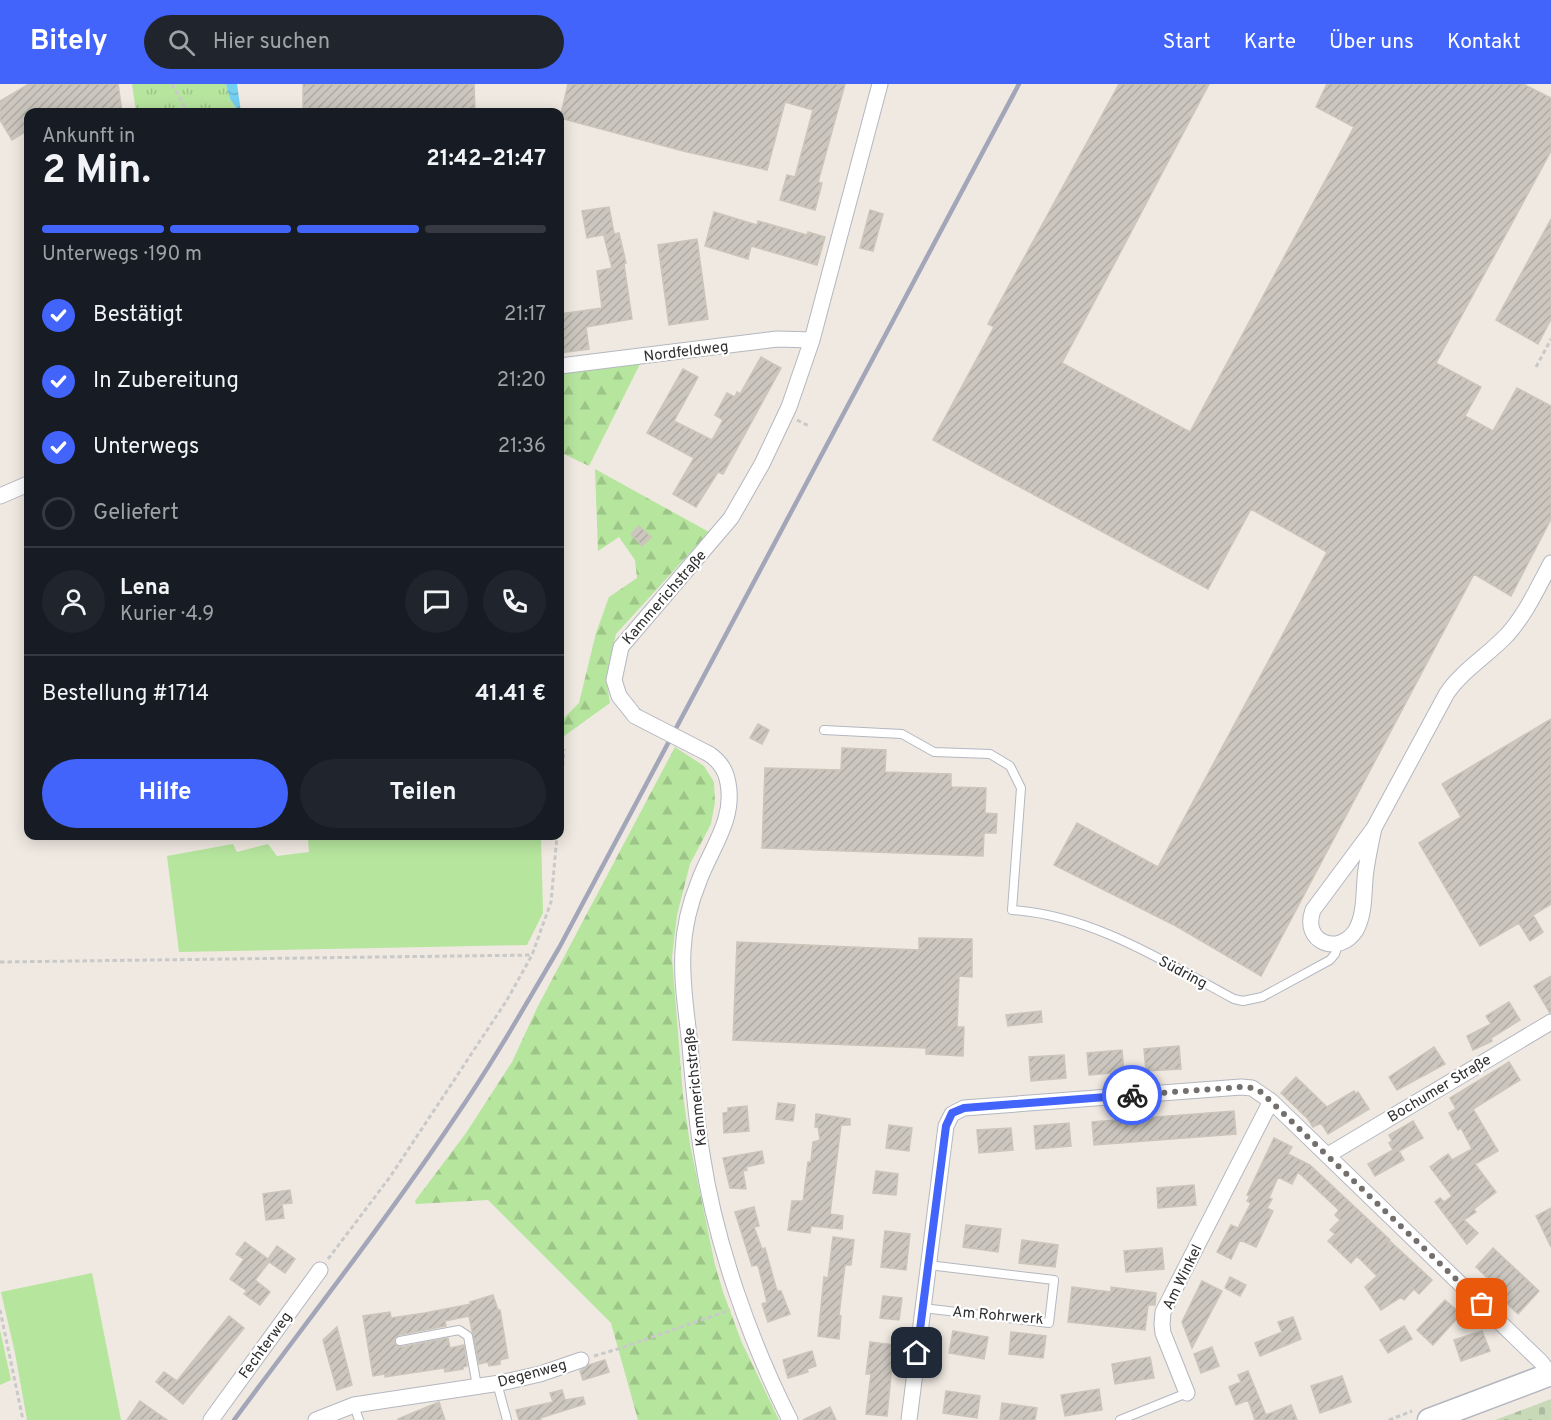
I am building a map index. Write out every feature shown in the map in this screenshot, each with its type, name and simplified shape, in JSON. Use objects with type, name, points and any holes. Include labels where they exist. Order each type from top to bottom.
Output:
[{"type":"main road","points":[[1429,1420],[1551,1374]]},
{"type":"street","name":"Kammerichstraße","points":[[790,1420],[775,1390],[742,1306],[720,1237],[702,1156],[683,967],[688,910],[700,877],[723,830],[729,806],[730,795],[726,772],[709,754],[635,716],[619,696],[614,680],[621,646],[731,518],[762,464],[789,407],[812,340],[880,84]]},
{"type":"street","name":"Nordfeldweg","points":[[564,366],[777,339],[812,340]]},
{"type":"street","points":[[0,496],[24,486]]},
{"type":"street","name":"Südring","points":[[1374,828],[1360,922],[1347,940],[1338,944],[1328,944],[1314,935],[1310,918],[1313,910],[1374,828],[1447,693],[1461,675],[1507,635],[1551,563]]},
{"type":"street","name":"Bochumer Straße","points":[[1328,1155],[1551,1023]]},
{"type":"street","points":[[909,1420],[948,1118],[958,1110],[1241,1087],[1252,1088],[1271,1101],[1551,1374]]},
{"type":"street","name":"Am Winkel","points":[[1187,1394],[1163,1333],[1163,1312],[1271,1101]]},
{"type":"street","name":"Fechterweg","points":[[211,1420],[320,1270]]},
{"type":"street","name":"Degenweg","points":[[316,1420],[354,1405],[497,1383],[540,1374],[581,1360]]},
{"type":"lane","name":"Südring","points":[[824,730],[902,734],[934,752],[990,754],[1010,766],[1021,788],[1012,910],[1036,913],[1080,924],[1130,944],[1234,999],[1243,1001],[1262,998],[1330,960],[1338,944]]},
{"type":"lane","name":"Am Rohrwerk","points":[[923,1308],[1049,1323],[1054,1281],[928,1265]]},
{"type":"lane","points":[[400,1341],[459,1330],[468,1336],[477,1386]]},
{"type":"lane","points":[[497,1383],[507,1420]]},
{"type":"lane","name":"Am Winkel","points":[[1120,1420],[1187,1394]]},
{"type":"lane","points":[[354,1405],[359,1420]]},
{"type":"path","points":[[172,84],[186,108]]},
{"type":"path","points":[[1536,367],[1551,339]]},
{"type":"path","points":[[320,1270],[390,1177],[507,1000],[532,955],[551,902],[557,840]]},
{"type":"path","points":[[0,962],[532,955]]},
{"type":"path","name":"Degenweg","points":[[581,1360],[742,1306]]},
{"type":"path","points":[[0,1310],[23,1420]]},
{"type":"green space","points":[[132,84],[226,84],[230,99],[236,108],[135,108]]},
{"type":"green space","points":[[641,362],[589,466],[564,454],[564,372]]},
{"type":"green space","points":[[595,469],[709,532],[616,634],[606,678],[610,703],[564,736],[564,718],[579,703],[596,633],[609,597],[637,578],[635,560],[619,537],[598,551]]},
{"type":"green space","points":[[675,747],[704,766],[714,782],[715,802],[711,824],[690,864],[677,915],[672,957],[683,1096],[690,1144],[715,1265],[723,1292],[742,1343],[779,1420],[638,1420],[611,1323],[488,1200],[416,1204],[415,1201],[466,1133],[512,1062],[537,1008]]},
{"type":"green space","points":[[308,840],[541,840],[543,913],[527,945],[179,952],[167,856],[233,844],[237,852],[268,844],[277,856],[309,852]]},
{"type":"green space","points":[[92,1273],[121,1420],[27,1420],[1,1292]]},
{"type":"green space","points":[[0,1330],[11,1380],[0,1385]]},
{"type":"green space","points":[[1551,1399],[1551,1420],[1495,1420]]},
{"type":"water","points":[[226,84],[237,84],[240,108],[236,108],[230,99]]},
{"type":"building","points":[[29,84],[118,84],[121,108],[24,108],[24,132],[12,140],[0,120],[0,101]]},
{"type":"building","points":[[303,84],[474,84],[475,108],[303,108]]},
{"type":"building","points":[[568,84],[845,84],[818,182],[822,183],[815,210],[780,200],[787,175],[795,177],[813,110],[785,102],[767,170],[683,151],[564,119],[562,108]]},
{"type":"building","points":[[1119,84],[1209,84],[1062,363],[1190,432],[1354,127],[1316,107],[1327,84],[1523,84],[1551,98],[1551,151],[1436,363],[1481,387],[1465,416],[1493,431],[1517,388],[1551,406],[1551,519],[1511,596],[1474,574],[1261,976],[1176,926],[1054,865],[1077,823],[1158,867],[1327,552],[1251,509],[1208,589],[933,440],[994,327],[988,324]]},
{"type":"building","points":[[609,207],[614,233],[587,238],[582,211]]},
{"type":"building","points":[[870,210],[883,214],[873,251],[860,248]]},
{"type":"building","points":[[714,212],[757,225],[758,221],[807,235],[808,232],[825,237],[817,265],[751,246],[748,259],[705,246]]},
{"type":"building","points":[[1551,219],[1551,319],[1538,344],[1496,320]]},
{"type":"building","points":[[619,233],[626,263],[624,264],[632,319],[586,327],[589,349],[564,352],[564,313],[602,308],[597,271],[612,268],[604,236]]},
{"type":"building","points":[[697,239],[708,319],[669,325],[658,245]]},
{"type":"building","points":[[761,357],[781,368],[723,474],[718,472],[696,507],[673,494],[694,458],[647,433],[683,369],[698,377],[674,421],[712,440],[723,420],[715,415],[727,393],[735,397],[737,392],[740,394]]},
{"type":"building","points":[[639,526],[651,537],[642,546],[631,534]]},
{"type":"building","points":[[1551,719],[1551,904],[1533,915],[1543,932],[1530,941],[1519,923],[1480,946],[1419,843],[1461,817],[1442,784]]},
{"type":"building","points":[[758,724],[769,730],[762,744],[750,738]]},
{"type":"building","points":[[842,748],[886,750],[885,772],[951,774],[951,787],[986,788],[985,813],[997,814],[996,833],[984,833],[983,856],[762,848],[765,768],[841,770]]},
{"type":"building","points":[[919,938],[972,939],[972,977],[959,976],[957,1027],[964,1027],[963,1056],[926,1054],[926,1048],[733,1040],[737,942],[919,950]]},
{"type":"building","points":[[1551,976],[1551,1012],[1550,1013],[1534,986]]},
{"type":"building","points":[[1509,1002],[1520,1020],[1491,1038],[1492,1041],[1473,1050],[1467,1036],[1491,1024],[1486,1016]]},
{"type":"building","points":[[1041,1011],[1042,1022],[1008,1026],[1006,1015]]},
{"type":"building","points":[[1179,1046],[1181,1069],[1146,1071],[1144,1049]]},
{"type":"building","points":[[1434,1047],[1445,1064],[1397,1090],[1389,1077]]},
{"type":"building","points":[[1122,1050],[1124,1072],[1089,1075],[1087,1053]]},
{"type":"building","points":[[1064,1055],[1066,1078],[1031,1081],[1029,1057]]},
{"type":"building","points":[[1509,1062],[1520,1080],[1473,1109],[1498,1151],[1475,1164],[1496,1192],[1474,1209],[1476,1212],[1464,1220],[1478,1233],[1467,1244],[1435,1202],[1440,1198],[1444,1202],[1452,1196],[1430,1167],[1448,1154],[1452,1160],[1472,1149],[1461,1128],[1458,1130],[1449,1113],[1456,1109],[1450,1098]]},
{"type":"building","points":[[1296,1077],[1327,1107],[1354,1091],[1356,1094],[1358,1092],[1369,1109],[1328,1134],[1321,1123],[1313,1127],[1308,1119],[1281,1093]]},
{"type":"building","points":[[778,1103],[795,1105],[793,1121],[776,1119]]},
{"type":"building","points":[[747,1106],[749,1131],[724,1133],[723,1113],[728,1112],[728,1108]]},
{"type":"building","points":[[1234,1111],[1236,1134],[1094,1145],[1092,1122]]},
{"type":"building","points":[[816,1114],[850,1119],[850,1125],[841,1125],[830,1214],[843,1216],[842,1229],[811,1226],[810,1233],[788,1230],[792,1201],[803,1201],[813,1142],[820,1140],[818,1127],[815,1127]]},
{"type":"building","points":[[1413,1121],[1423,1138],[1399,1151],[1404,1160],[1375,1176],[1368,1164],[1393,1150],[1389,1143],[1392,1141],[1389,1135]]},
{"type":"building","points":[[1069,1123],[1071,1146],[1036,1149],[1034,1126]]},
{"type":"building","points":[[889,1125],[912,1128],[909,1151],[886,1148]]},
{"type":"building","points":[[1011,1128],[1013,1150],[979,1153],[977,1130]]},
{"type":"building","points":[[1274,1138],[1292,1147],[1288,1154],[1310,1165],[1390,1240],[1387,1246],[1391,1242],[1432,1280],[1419,1294],[1414,1289],[1404,1300],[1401,1297],[1381,1310],[1365,1287],[1377,1276],[1357,1256],[1351,1263],[1328,1241],[1335,1234],[1330,1230],[1340,1220],[1335,1215],[1339,1210],[1298,1172],[1292,1184],[1278,1177],[1267,1208],[1273,1211],[1256,1247],[1240,1240],[1231,1259],[1217,1252],[1231,1225],[1238,1228],[1251,1203],[1247,1201],[1250,1196],[1247,1195]]},
{"type":"building","points":[[762,1151],[764,1163],[746,1167],[747,1170],[743,1171],[746,1189],[730,1188],[723,1158]]},
{"type":"building","points":[[876,1171],[898,1174],[896,1195],[873,1193]]},
{"type":"building","points":[[1194,1185],[1196,1205],[1158,1208],[1157,1188]]},
{"type":"building","points":[[290,1190],[292,1203],[282,1204],[284,1218],[266,1220],[263,1194]]},
{"type":"building","points":[[754,1207],[759,1226],[754,1227],[762,1249],[765,1248],[777,1291],[781,1291],[790,1314],[768,1322],[762,1304],[767,1302],[758,1265],[752,1266],[735,1212]]},
{"type":"building","points":[[1551,1208],[1551,1247],[1536,1216]]},
{"type":"building","points":[[966,1225],[1001,1229],[998,1252],[963,1247]]},
{"type":"building","points":[[885,1231],[910,1234],[906,1270],[881,1267]]},
{"type":"building","points":[[833,1237],[854,1240],[851,1265],[845,1265],[839,1315],[841,1316],[839,1339],[818,1336],[824,1277],[828,1278]]},
{"type":"building","points":[[1022,1240],[1058,1245],[1055,1267],[1019,1263]]},
{"type":"building","points":[[245,1242],[268,1259],[277,1246],[295,1259],[285,1273],[269,1262],[255,1280],[270,1292],[260,1305],[244,1294],[247,1291],[230,1279],[244,1259],[236,1254]]},
{"type":"building","points":[[1162,1248],[1164,1269],[1126,1272],[1124,1251]]},
{"type":"building","points":[[1493,1248],[1539,1291],[1518,1314],[1499,1296],[1502,1292],[1476,1267]]},
{"type":"building","points":[[1230,1277],[1246,1285],[1240,1296],[1225,1288]]},
{"type":"building","points":[[1202,1281],[1222,1291],[1192,1348],[1182,1322]]},
{"type":"building","points":[[1072,1287],[1111,1292],[1111,1287],[1156,1293],[1155,1305],[1148,1305],[1145,1330],[1068,1322]]},
{"type":"building","points":[[493,1295],[498,1310],[500,1310],[508,1358],[500,1360],[500,1364],[489,1366],[488,1362],[479,1364],[469,1316],[445,1321],[446,1326],[399,1335],[394,1340],[395,1344],[401,1347],[448,1338],[450,1348],[464,1345],[467,1366],[463,1369],[445,1372],[444,1368],[385,1377],[385,1374],[373,1376],[363,1316],[390,1312],[391,1318],[425,1313],[471,1304],[470,1302]]},
{"type":"building","points":[[883,1296],[902,1298],[899,1320],[880,1318]]},
{"type":"building","points":[[1445,1300],[1461,1314],[1433,1345],[1417,1330]]},
{"type":"building","points":[[229,1316],[244,1328],[183,1404],[156,1382],[164,1372],[177,1381]]},
{"type":"building","points":[[1293,1317],[1301,1339],[1260,1356],[1255,1343],[1282,1332],[1278,1322]]},
{"type":"building","points":[[1404,1326],[1412,1339],[1388,1353],[1380,1340]]},
{"type":"building","points":[[337,1327],[352,1385],[337,1390],[323,1340]]},
{"type":"building","points":[[953,1331],[988,1337],[984,1359],[949,1353]]},
{"type":"building","points":[[1482,1331],[1490,1351],[1461,1361],[1454,1340]]},
{"type":"building","points":[[1011,1332],[1046,1336],[1043,1358],[1009,1354]]},
{"type":"building","points":[[870,1342],[894,1345],[887,1416],[866,1414],[871,1374],[866,1374]]},
{"type":"building","points":[[1212,1347],[1219,1366],[1201,1373],[1194,1354]]},
{"type":"building","points":[[812,1351],[816,1366],[807,1369],[808,1372],[788,1378],[783,1360]]},
{"type":"building","points":[[1150,1357],[1154,1378],[1115,1384],[1112,1364]]},
{"type":"building","points":[[605,1360],[609,1372],[583,1380],[580,1371],[589,1365]]},
{"type":"building","points":[[1248,1371],[1266,1415],[1291,1405],[1297,1420],[1255,1420],[1248,1400],[1236,1405],[1229,1387],[1241,1382],[1238,1375]]},
{"type":"building","points":[[1342,1376],[1351,1402],[1320,1413],[1311,1386]]},
{"type":"building","points":[[1099,1389],[1102,1410],[1065,1416],[1061,1395]]},
{"type":"building","points":[[562,1390],[565,1400],[583,1397],[585,1404],[540,1418],[541,1420],[519,1420],[516,1410],[553,1402],[550,1393]]},
{"type":"building","points":[[946,1391],[980,1396],[977,1418],[943,1413]]},
{"type":"building","points":[[140,1401],[167,1420],[127,1420]]},
{"type":"building","points":[[439,1402],[445,1420],[398,1420],[398,1419]]},
{"type":"building","points":[[1002,1403],[1037,1408],[1035,1420],[1000,1420]]},
{"type":"building","points":[[830,1407],[836,1420],[803,1420]]},
{"type":"railway","points":[[234,1420],[428,1157],[482,1077],[534,991],[1019,84]]},
{"type":"way so far","points":[[1132,1095],[1241,1087],[1261,1092],[1482,1304]]},
{"type":"route","points":[[917,1353],[946,1126],[952,1113],[964,1108],[1132,1095]]}]
